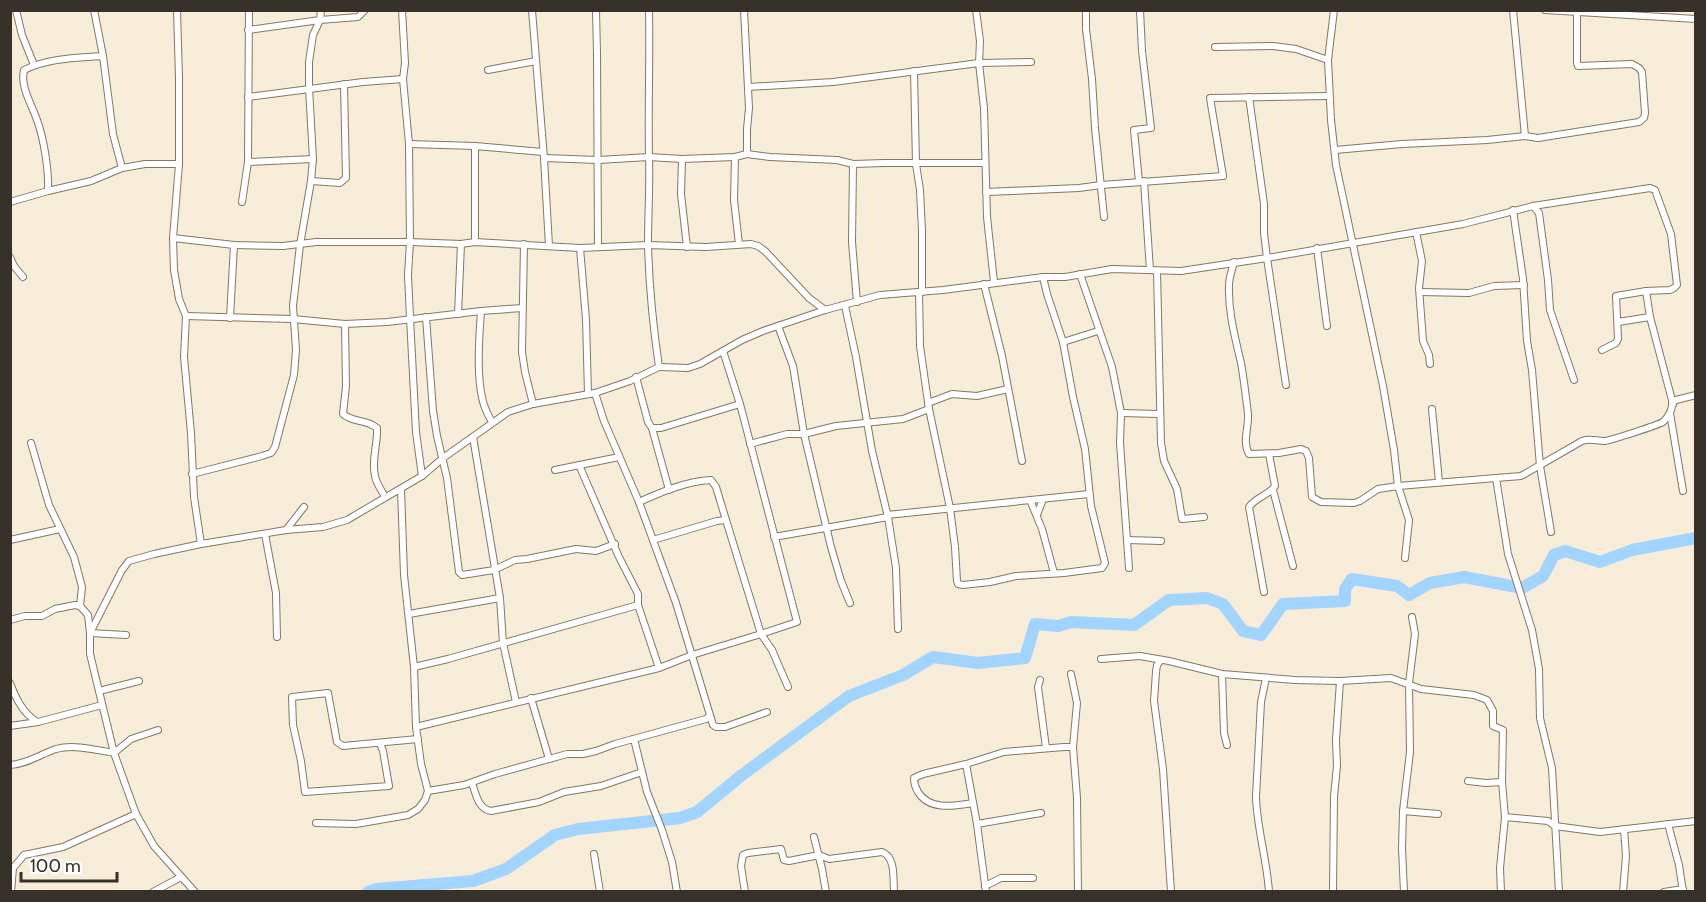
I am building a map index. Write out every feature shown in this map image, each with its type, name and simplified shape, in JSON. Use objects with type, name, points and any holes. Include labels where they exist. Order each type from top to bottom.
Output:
[{"type":"street","points":[[16,10],[22,35],[34,65]]},
{"type":"street","points":[[94,10],[103,56],[113,134],[122,168]]},
{"type":"street","points":[[177,10],[180,78],[179,164],[173,238],[175,285],[186,316],[184,357],[192,474],[201,544]]},
{"type":"street","points":[[242,202],[248,162],[249,10]]},
{"type":"street","points":[[192,474],[262,456],[271,453],[275,447],[294,375],[296,350],[293,306],[313,159],[309,62],[313,35],[320,20],[321,10]]},
{"type":"street","points":[[248,30],[358,17],[365,10]]},
{"type":"street","points":[[402,10],[405,63],[403,79],[409,144],[408,275],[416,432],[422,476]]},
{"type":"street","points":[[532,10],[549,246]]},
{"type":"street","points":[[596,10],[598,247]]},
{"type":"street","points":[[649,10],[648,245],[653,327],[659,367]]},
{"type":"street","points":[[744,10],[749,108],[747,154]]},
{"type":"street","points":[[976,10],[984,108],[986,192],[994,282]]},
{"type":"street","points":[[1086,10],[1104,217]]},
{"type":"street","points":[[1140,10],[1142,51],[1151,128],[1134,130],[1153,270],[1161,443],[1164,461],[1177,489],[1182,519],[1204,518]]},
{"type":"street","points":[[1334,10],[1328,60],[1335,150],[1383,386],[1398,486],[1409,520],[1405,558]]},
{"type":"street","points":[[1513,10],[1525,136]]},
{"type":"street","points":[[1545,10],[1695,19]]},
{"type":"street","points":[[1335,150],[1525,136],[1538,138],[1639,122],[1644,118],[1645,113],[1640,68],[1632,64],[1578,66],[1574,12]]},
{"type":"street","points":[[1215,47],[1273,46],[1296,49],[1328,60]]},
{"type":"street","points":[[48,191],[49,182],[43,143],[27,95],[24,70],[34,65],[60,60],[103,56]]},
{"type":"street","points":[[488,70],[536,62]]},
{"type":"street","points":[[748,87],[834,82],[979,63],[1031,62]]},
{"type":"street","points":[[914,71],[916,164],[922,221],[920,346],[928,406],[950,508],[958,584],[1102,568],[1105,563],[1089,494],[1085,449],[1064,342],[1043,277]]},
{"type":"street","points":[[248,97],[309,88],[403,79]]},
{"type":"street","points":[[311,181],[340,183],[346,178],[344,84]]},
{"type":"street","points":[[986,192],[1079,188],[1223,176],[1210,98],[1329,96]]},
{"type":"street","points":[[1249,98],[1264,204],[1267,258],[1286,385]]},
{"type":"street","points":[[409,144],[476,146],[598,160],[735,157],[747,154],[837,160],[853,164],[985,163]]},
{"type":"street","points":[[476,146],[476,242]]},
{"type":"street","points":[[735,157],[734,200],[739,244]]},
{"type":"street","points":[[248,162],[313,159]]},
{"type":"street","points":[[682,159],[681,194],[687,247]]},
{"type":"street","points":[[10,202],[91,181],[122,168],[146,164],[179,164]]},
{"type":"street","points":[[853,164],[852,242],[857,302]]},
{"type":"street","points":[[90,633],[122,570],[129,561],[201,544],[286,530],[323,527],[347,520],[422,476],[442,458],[508,412],[533,404],[592,394],[659,367],[688,368],[700,364],[742,340],[778,326],[825,310],[880,296],[994,282],[1065,277],[1112,269],[1181,271],[1463,224],[1533,206],[1604,194],[1655,189],[1671,234],[1677,285],[1670,290],[1616,296],[1618,339],[1616,343],[1602,350]]},
{"type":"street","points":[[1533,206],[1539,213],[1550,310],[1574,380]]},
{"type":"street","points":[[1513,210],[1524,285],[1527,341],[1532,370],[1540,466],[1551,532]]},
{"type":"street","points":[[1416,232],[1422,261],[1420,292],[1423,341],[1430,364]]},
{"type":"street","points":[[173,238],[234,245],[300,245],[316,242],[460,244],[476,242],[580,248],[752,244],[765,251],[809,298],[825,310]]},
{"type":"street","points":[[458,314],[460,244]]},
{"type":"street","points":[[524,244],[522,352],[533,404]]},
{"type":"street","points":[[230,318],[234,245]]},
{"type":"street","points":[[580,248],[592,394],[653,540],[676,603],[710,717],[716,727],[725,727],[767,712]]},
{"type":"street","points":[[1317,248],[1327,326]]},
{"type":"street","points":[[10,257],[23,277]]},
{"type":"street","points":[[1234,262],[1229,283],[1231,321],[1241,366],[1249,425],[1245,435],[1247,452],[1249,454],[1269,454],[1301,449],[1306,451],[1309,458],[1312,497],[1321,502],[1354,503],[1378,489],[1398,486],[1521,476],[1581,441],[1614,439],[1661,423],[1670,413],[1672,401],[1695,395]]},
{"type":"street","points":[[1080,274],[1112,367],[1121,413],[1120,443],[1129,568]]},
{"type":"street","points":[[984,284],[1022,461]]},
{"type":"street","points":[[1420,292],[1469,293],[1494,286],[1524,285]]},
{"type":"street","points":[[1646,291],[1650,317],[1673,405]]},
{"type":"street","points":[[845,306],[896,568],[898,629]]},
{"type":"street","points":[[186,316],[293,319],[345,324],[522,308]]},
{"type":"street","points":[[481,311],[478,347],[481,387],[484,405],[492,422]]},
{"type":"street","points":[[426,317],[433,411],[447,478],[459,572],[462,575],[494,570],[515,560],[576,549],[596,550],[615,544]]},
{"type":"street","points":[[1618,322],[1650,317]]},
{"type":"street","points":[[345,324],[344,414],[347,418],[372,424],[377,428],[378,440],[373,464],[375,477],[385,497]]},
{"type":"street","points":[[778,326],[793,366],[804,434],[826,529],[850,603]]},
{"type":"street","points":[[1064,342],[1098,331]]},
{"type":"street","points":[[416,727],[659,668],[692,655],[797,622],[740,404],[723,351]]},
{"type":"street","points":[[636,377],[669,490]]},
{"type":"street","points":[[750,444],[787,434],[804,434],[836,426],[903,419],[952,394],[978,396],[1008,389]]},
{"type":"street","points":[[652,428],[662,428],[740,404]]},
{"type":"street","points":[[1432,409],[1439,482]]},
{"type":"street","points":[[1121,413],[1159,414]]},
{"type":"street","points":[[1670,413],[1683,491]]},
{"type":"street","points":[[473,437],[500,598],[503,643],[516,702]]},
{"type":"street","points":[[31,443],[49,505],[74,557],[82,587],[80,606]]},
{"type":"street","points":[[1269,454],[1275,486],[1273,490],[1293,566]]},
{"type":"street","points":[[555,470],[620,457]]},
{"type":"street","points":[[579,465],[619,557],[638,594],[638,605],[659,668]]},
{"type":"street","points":[[1496,478],[1508,554],[1532,630],[1539,669],[1540,718],[1552,768],[1559,891]]},
{"type":"street","points":[[639,502],[669,490],[703,480],[711,480],[716,487],[761,634],[772,650],[788,687]]},
{"type":"street","points":[[316,823],[356,824],[408,815],[418,809],[428,792],[421,764],[416,727],[414,667],[404,575],[401,489]]},
{"type":"street","points":[[1264,592],[1249,507],[1252,502],[1273,490]]},
{"type":"street","points":[[774,537],[887,516],[1089,494]]},
{"type":"street","points":[[1037,515],[1043,499]]},
{"type":"street","points":[[1030,500],[1037,515],[1054,573]]},
{"type":"street","points":[[286,530],[304,507]]},
{"type":"street","points":[[653,540],[726,520]]},
{"type":"street","points":[[10,540],[60,529]]},
{"type":"street","points":[[265,534],[276,593],[277,637]]},
{"type":"street","points":[[1127,540],[1161,541]]},
{"type":"street","points":[[409,614],[500,598]]},
{"type":"street","points":[[414,667],[638,605]]},
{"type":"street","points":[[10,620],[25,616],[42,616],[63,607],[80,606],[85,610],[90,633],[90,654],[102,705],[114,753],[136,814],[154,846],[195,891]]},
{"type":"street","points":[[1404,891],[1403,812],[1410,752],[1409,683],[1415,634],[1412,617]]},
{"type":"street","points":[[90,633],[126,635]]},
{"type":"street","points":[[1101,659],[1140,656],[1222,674],[1266,678],[1340,681],[1391,678],[1421,689],[1474,695],[1487,700],[1493,711],[1493,726],[1503,730],[1502,782],[1505,817],[1500,868],[1501,891]]},
{"type":"street","points":[[1161,660],[1157,666],[1154,701],[1162,769],[1171,891]]},
{"type":"street","points":[[1071,674],[1077,704],[1073,747],[1077,798],[1078,891]]},
{"type":"street","points":[[1222,674],[1224,734],[1227,745]]},
{"type":"street","points":[[1266,678],[1261,702],[1256,811],[1269,891]]},
{"type":"street","points":[[1040,680],[1038,687],[1046,748]]},
{"type":"street","points":[[99,691],[139,681]]},
{"type":"street","points":[[1333,891],[1334,796],[1340,681]]},
{"type":"street","points":[[10,683],[25,712],[38,722]]},
{"type":"street","points":[[380,743],[388,786],[305,792],[293,725],[292,697],[328,693],[337,742],[343,746],[418,739]]},
{"type":"street","points":[[531,698],[549,759]]},
{"type":"street","points":[[10,726],[38,722],[102,705]]},
{"type":"street","points":[[428,792],[472,783],[495,774],[567,754],[596,751],[710,717]]},
{"type":"street","points":[[10,765],[66,747],[114,753],[131,739],[158,730]]},
{"type":"street","points":[[634,739],[642,772],[668,851],[677,891]]},
{"type":"street","points":[[383,752],[389,742]]},
{"type":"street","points":[[973,803],[957,806],[931,804],[921,797],[914,778],[1004,752],[1073,747]]},
{"type":"street","points":[[966,764],[986,889],[1001,879],[1033,878]]},
{"type":"street","points":[[472,783],[481,806],[491,811],[539,802],[564,792],[601,786],[642,772]]},
{"type":"street","points":[[1468,781],[1502,782]]},
{"type":"street","points":[[1403,812],[1438,814]]},
{"type":"street","points":[[977,824],[1041,813]]},
{"type":"street","points":[[11,891],[13,868],[24,855],[63,848],[136,814]]},
{"type":"street","points":[[1505,817],[1548,821],[1555,826],[1600,832],[1695,821]]},
{"type":"street","points":[[1664,891],[1683,890],[1668,824]]},
{"type":"street","points":[[1623,891],[1626,856],[1624,830]]},
{"type":"street","points":[[814,837],[826,891]]},
{"type":"street","points":[[745,891],[741,866],[743,855],[781,849],[784,860],[789,861],[819,855],[829,860],[887,853],[892,866],[894,891]]},
{"type":"street","points":[[594,854],[600,891]]},
{"type":"street","points":[[153,891],[181,877]]},
{"type":"waterway","points":[[368,892],[377,889],[473,881],[506,869],[555,835],[578,829],[680,818],[697,812],[742,775],[849,696],[903,675],[933,657],[978,663],[1025,658],[1035,624],[1058,626],[1071,622],[1134,625],[1169,600],[1207,598],[1223,604],[1243,631],[1261,635],[1283,604],[1345,601],[1345,589],[1352,579],[1397,586],[1409,595],[1430,583],[1464,577],[1522,588],[1543,576],[1554,555],[1565,551],[1600,562],[1632,550],[1696,538]]}]
